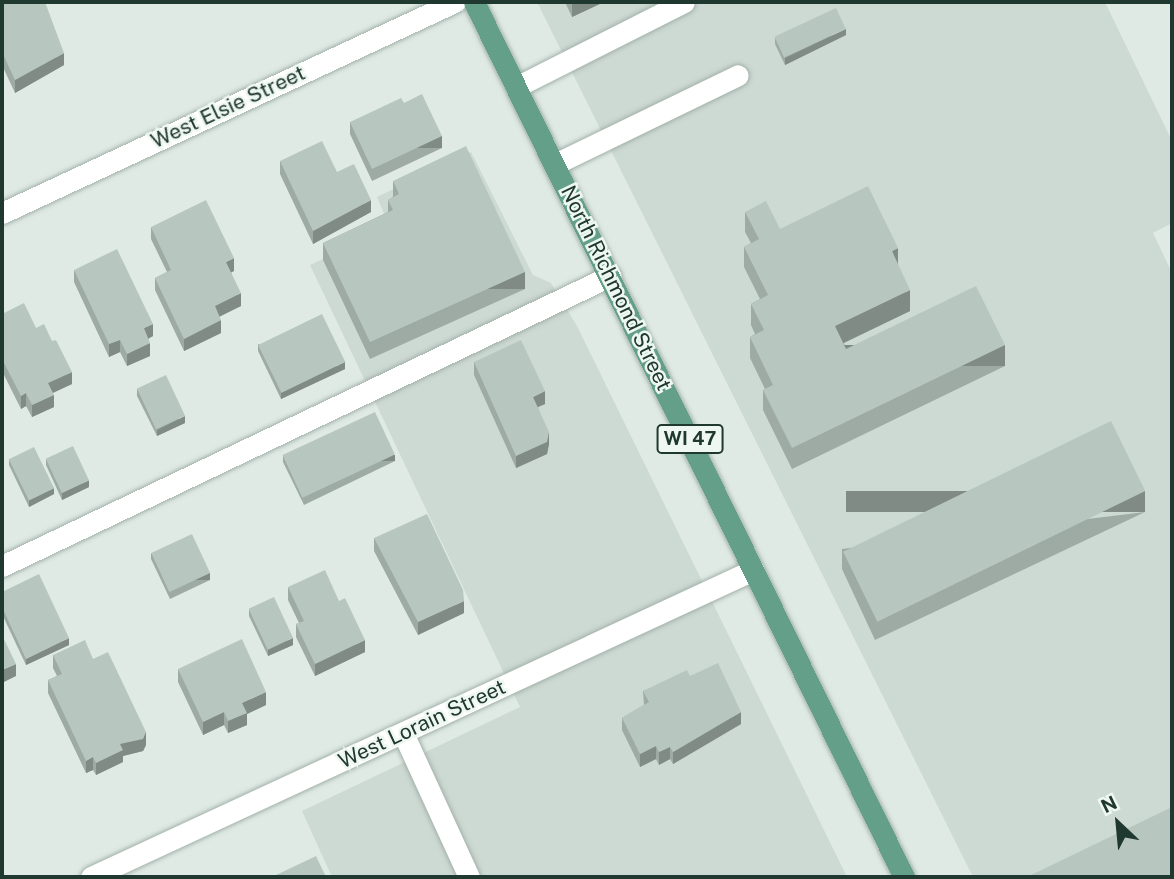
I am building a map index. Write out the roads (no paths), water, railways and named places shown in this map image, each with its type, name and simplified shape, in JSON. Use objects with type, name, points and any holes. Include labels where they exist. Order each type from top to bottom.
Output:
[{"type":"main road","name":"North Richmond Street","points":[[474,2],[904,877]]},
{"type":"street","name":"West Elsie Street","points":[[2,213],[455,2]]},
{"type":"street","points":[[516,87],[684,2]]},
{"type":"street","points":[[555,164],[738,75]]},
{"type":"street","points":[[2,566],[610,276]]},
{"type":"street","name":"West Lorain Street","points":[[91,877],[753,570]]},
{"type":"street","points":[[403,733],[469,877]]}]
